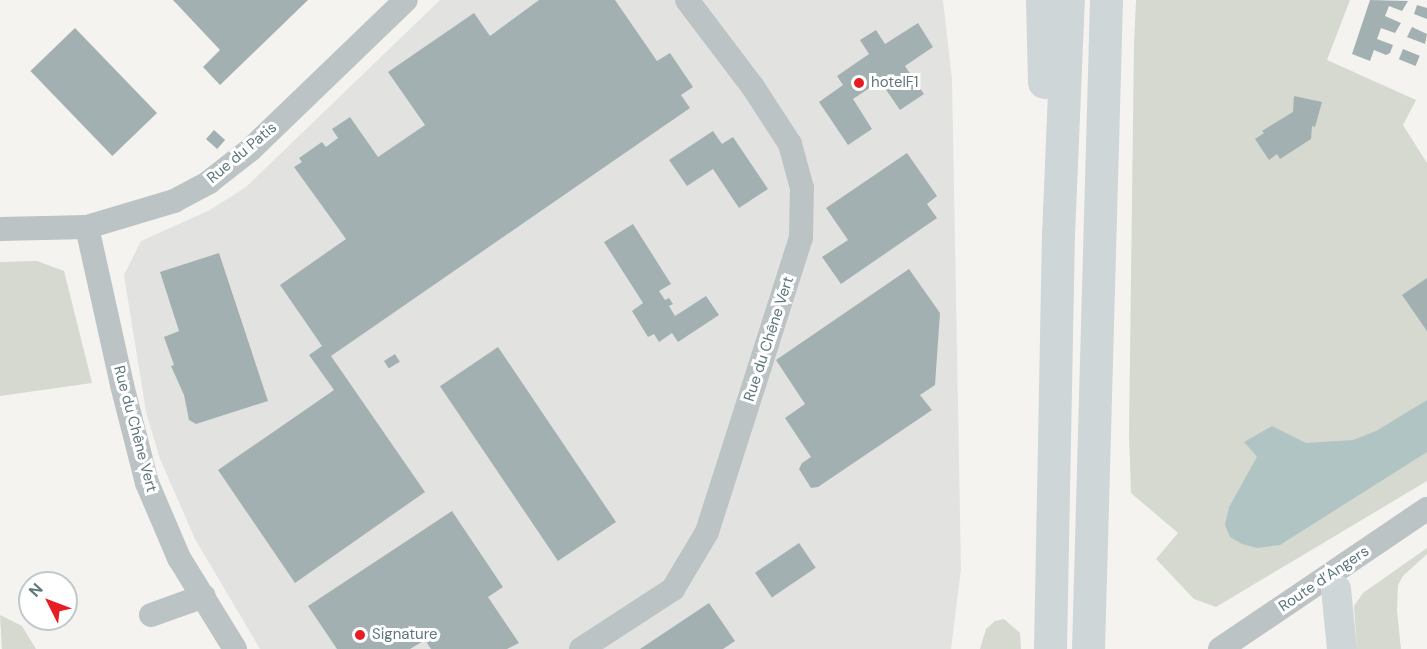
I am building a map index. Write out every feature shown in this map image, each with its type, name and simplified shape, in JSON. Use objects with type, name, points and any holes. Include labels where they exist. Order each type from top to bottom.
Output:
[{"type":"highway","points":[[1042,0],[1045,59],[1041,177],[1058,235]]},
{"type":"highway","points":[[1050,649],[1058,235],[1068,0]]},
{"type":"highway","points":[[1088,649],[1106,0]]},
{"type":"main road","points":[[1336,589],[1342,649]]},
{"type":"street","name":"Rue du Patis","points":[[0,229],[87,227],[174,201],[210,182],[250,150],[406,0]]},
{"type":"street","name":"Rue du Chêne Vert","points":[[581,649],[673,589],[707,532],[801,238],[802,189],[790,144],[753,87],[687,0]]},
{"type":"street","name":"Rue du Chêne Vert","points":[[87,227],[122,386],[147,483],[179,558],[235,649]]},
{"type":"street","name":"Route d’Angers","points":[[1220,649],[1427,509]]},
{"type":"street","name":"Route d’Angers","points":[[1247,649],[1427,527]]},
{"type":"street","points":[[151,615],[204,596]]},
{"type":"shaded area","points":[[440,0],[943,0],[952,79],[961,569],[951,649],[260,649],[195,539],[160,459],[146,412],[124,275],[141,241],[210,210],[246,187]]},
{"type":"shaded area","points":[[1136,0],[1350,0],[1327,60],[1416,100],[1403,125],[1427,163],[1427,481],[1216,607],[1194,599],[1156,559],[1178,533],[1131,493],[1129,435]]},
{"type":"shaded area","points":[[37,261],[64,271],[92,383],[0,396],[0,262]]},
{"type":"shaded area","points":[[1427,400],[1427,452],[1280,545],[1257,548],[1242,544],[1230,537],[1225,525],[1229,507],[1257,457],[1244,442],[1272,426],[1306,443],[1353,440],[1376,431]]},
{"type":"shaded area","points":[[1427,548],[1427,554],[1403,576],[1398,585],[1397,611],[1401,649],[1357,649],[1354,606],[1363,593]]},
{"type":"shaded area","points":[[0,615],[18,624],[18,631],[25,631],[36,649],[2,649]]},
{"type":"shaded area","points":[[1004,619],[1020,633],[1021,649],[980,649],[986,629],[995,621]]},
{"type":"building","points":[[173,0],[308,0],[220,85],[203,67],[220,50]]},
{"type":"building","points":[[539,0],[615,0],[657,61],[670,53],[693,87],[681,95],[690,108],[331,356],[425,492],[295,583],[218,470],[334,390],[309,355],[322,346],[280,285],[346,239],[294,167],[302,162],[299,158],[322,142],[326,147],[338,138],[332,129],[350,117],[378,157],[425,125],[388,72],[474,13],[490,36]]},
{"type":"building","points":[[1370,0],[1408,1],[1402,11],[1389,6],[1385,16],[1401,23],[1395,33],[1381,28],[1377,39],[1393,45],[1390,53],[1386,55],[1374,50],[1370,61],[1352,54]]},
{"type":"building","points":[[1417,5],[1427,8],[1427,19],[1414,14]]},
{"type":"building","name":"hotelF1","points":[[918,23],[933,47],[905,66],[924,94],[900,110],[880,81],[853,99],[872,129],[848,145],[819,102],[843,85],[837,76],[869,54],[860,40],[876,30],[885,44]]},
{"type":"building","points":[[1412,27],[1427,34],[1425,44],[1407,37]]},
{"type":"building","points":[[75,28],[157,113],[112,156],[30,71]]},
{"type":"building","points":[[1403,49],[1420,56],[1416,66],[1399,59]]},
{"type":"building","points":[[1294,96],[1322,102],[1315,127],[1312,126],[1311,139],[1280,159],[1277,154],[1269,160],[1255,139],[1264,133],[1262,131],[1293,112]]},
{"type":"building","points":[[214,130],[225,140],[217,149],[206,139]]},
{"type":"building","points":[[713,131],[722,144],[733,137],[768,189],[739,208],[713,169],[687,186],[669,160]]},
{"type":"building","points":[[907,153],[937,196],[927,204],[937,218],[841,284],[822,257],[848,240],[826,208]]},
{"type":"building","points":[[633,224],[671,284],[659,291],[665,300],[669,298],[673,304],[669,306],[675,316],[706,296],[719,315],[678,342],[672,333],[659,342],[654,334],[648,337],[632,311],[643,303],[604,242]]},
{"type":"building","points":[[219,253],[268,401],[196,424],[189,420],[184,395],[171,366],[174,365],[164,337],[179,331],[160,272]]},
{"type":"building","points":[[909,269],[940,313],[935,385],[920,395],[932,410],[818,487],[811,488],[799,469],[802,463],[811,457],[785,418],[805,404],[776,360]]},
{"type":"building","points":[[1427,278],[1427,331],[1402,295]]},
{"type":"building","points":[[498,347],[616,522],[558,561],[440,386]]},
{"type":"building","points":[[395,354],[400,362],[389,369],[384,361]]},
{"type":"building","points":[[452,511],[503,587],[488,597],[519,643],[507,649],[431,649],[425,640],[410,649],[337,649],[308,606]]},
{"type":"building","points":[[799,543],[816,568],[772,598],[755,573]]},
{"type":"building","points":[[709,603],[735,641],[723,649],[640,649]]},
{"type":"place","name":"hotelF1","points":[[859,83]]},
{"type":"place","name":"Signature","points":[[360,635]]}]
